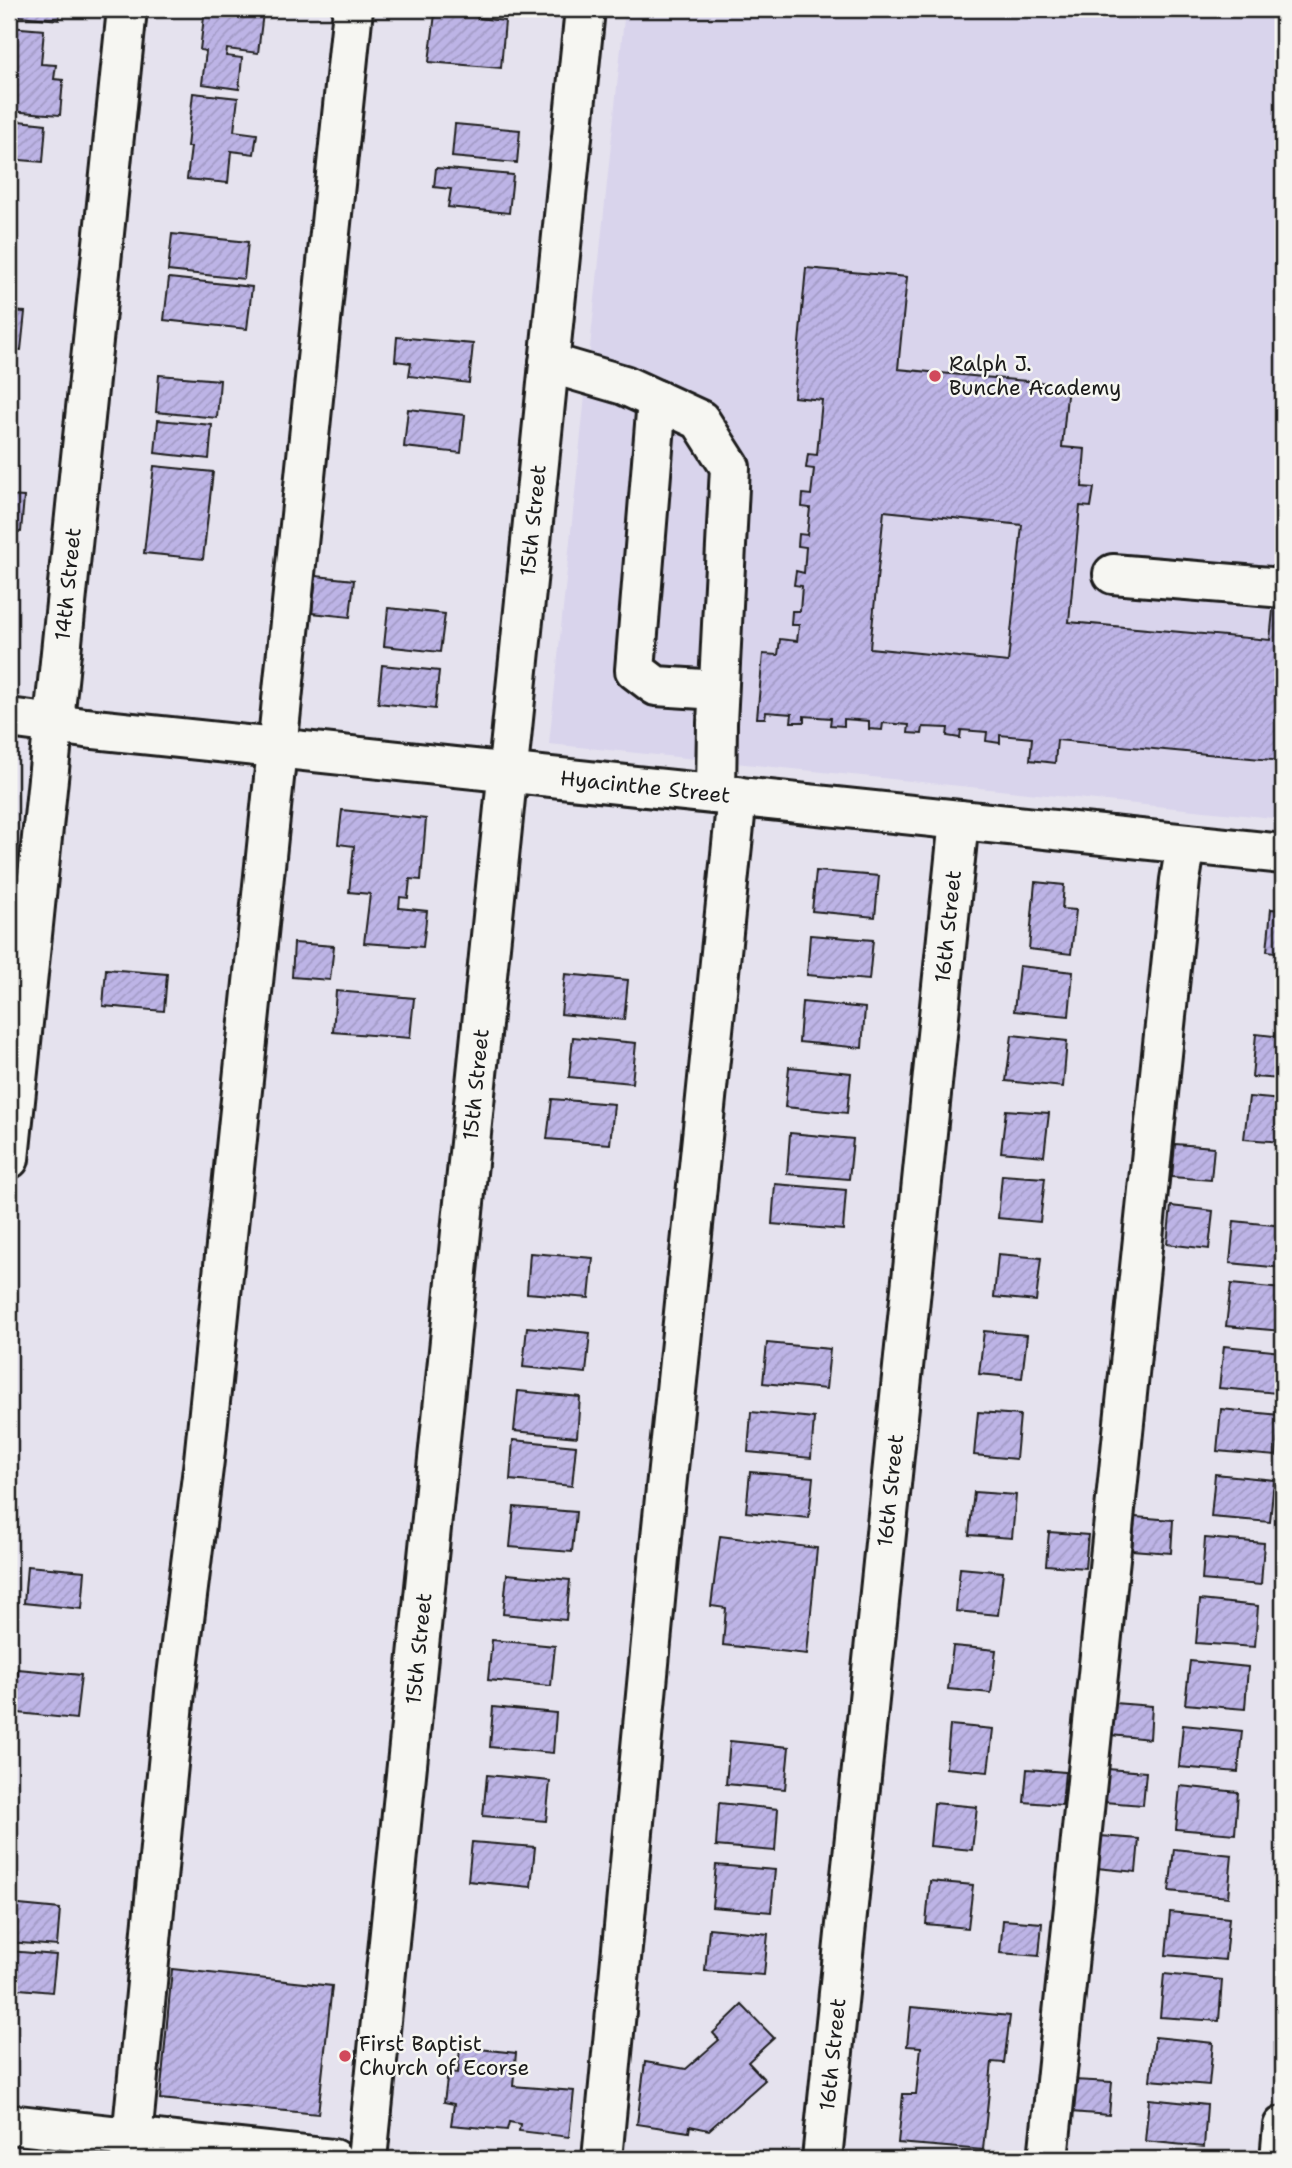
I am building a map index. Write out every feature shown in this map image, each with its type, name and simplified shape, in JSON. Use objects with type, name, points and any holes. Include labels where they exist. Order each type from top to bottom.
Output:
[{"type":"street","name":"14th Street","points":[[9,1159],[127,9]]},
{"type":"street","points":[[130,2148],[175,1692],[204,1460],[353,9]]},
{"type":"street","name":"15th Street","points":[[367,2159],[585,9]]},
{"type":"street","points":[[549,363],[640,392],[701,420],[730,467],[717,706],[726,795],[639,1788],[602,2159]]},
{"type":"street","points":[[640,392],[635,670],[656,686],[717,706]]},
{"type":"street","points":[[1113,574],[1283,588]]},
{"type":"street","name":"Hyacinthe Street","points":[[9,718],[1283,854]]},
{"type":"street","name":"16th Street","points":[[822,2159],[959,820]]},
{"type":"street","points":[[1048,2159],[1186,844]]},
{"type":"street","points":[[9,2124],[130,2148],[333,2159]]},
{"type":"street","points":[[1280,2159],[1283,2126]]},
{"type":"shaded area","name":"Ralph J. Bunche Academy","points":[[625,9],[1283,9],[1283,819],[549,744]]},
{"type":"building","points":[[10,9],[60,9],[59,20],[9,15]]},
{"type":"building","points":[[205,9],[263,13],[258,53],[227,49],[226,56],[242,58],[239,89],[202,84],[206,51],[200,50]]},
{"type":"building","points":[[440,9],[478,9],[477,18],[505,21],[501,68],[429,62],[435,14],[440,14]]},
{"type":"building","points":[[9,27],[44,30],[41,64],[56,65],[54,79],[63,80],[60,115],[9,111]]},
{"type":"building","points":[[193,93],[238,98],[234,131],[257,134],[254,154],[231,151],[228,183],[187,179],[191,147],[187,147]]},
{"type":"building","points":[[9,120],[46,124],[43,162],[9,159]]},
{"type":"building","points":[[455,124],[520,130],[517,163],[452,157]]},
{"type":"building","points":[[436,168],[513,175],[509,213],[448,207],[451,189],[434,187]]},
{"type":"building","points":[[172,234],[248,242],[244,279],[168,271]]},
{"type":"building","points":[[806,268],[907,277],[898,369],[1068,385],[1062,447],[1085,449],[1082,487],[1094,488],[1091,507],[1080,506],[1069,622],[1270,640],[1274,601],[1283,602],[1283,761],[1057,740],[1055,763],[1030,760],[1032,738],[1000,735],[1000,743],[986,741],[987,732],[961,730],[960,738],[947,736],[948,728],[923,727],[922,734],[908,733],[909,725],[883,723],[882,730],[869,729],[869,721],[844,719],[844,726],[830,725],[831,718],[804,716],[804,722],[791,722],[792,714],[766,712],[765,718],[757,718],[763,654],[778,655],[780,639],[797,641],[799,625],[791,625],[792,611],[800,611],[802,586],[794,585],[796,571],[804,573],[806,547],[798,546],[799,534],[807,535],[810,508],[802,507],[803,494],[811,495],[814,469],[806,468],[808,454],[817,455],[822,400],[794,397]],"holes":[[[884,511],[1022,525],[1008,662],[870,648]]]},
{"type":"building","points":[[169,278],[252,287],[247,329],[164,320]]},
{"type":"building","points":[[9,311],[25,312],[21,350],[9,349]]},
{"type":"building","points":[[397,337],[473,344],[469,383],[409,376],[411,363],[395,361]]},
{"type":"building","points":[[159,375],[220,380],[217,418],[156,412]]},
{"type":"building","points":[[408,409],[465,415],[461,453],[404,447]]},
{"type":"building","points":[[158,420],[212,425],[209,459],[155,453]]},
{"type":"building","points":[[154,466],[213,472],[203,559],[144,553]]},
{"type":"building","points":[[9,496],[24,497],[21,532],[9,531]]},
{"type":"building","points":[[316,576],[354,580],[350,617],[312,613]]},
{"type":"building","points":[[388,608],[445,614],[440,652],[384,646]]},
{"type":"building","points":[[382,665],[439,671],[435,709],[378,703]]},
{"type":"building","points":[[342,810],[426,819],[421,880],[410,879],[408,898],[400,897],[399,908],[427,911],[423,947],[364,943],[370,894],[349,892],[354,846],[338,844]]},
{"type":"building","points":[[816,871],[879,876],[875,917],[812,911]]},
{"type":"building","points":[[1035,882],[1064,885],[1062,909],[1076,910],[1071,954],[1029,949]]},
{"type":"building","points":[[1271,909],[1283,910],[1283,953],[1267,951]]},
{"type":"building","points":[[810,935],[873,940],[869,980],[807,975]]},
{"type":"building","points":[[294,943],[334,946],[330,980],[292,977]]},
{"type":"building","points":[[1019,966],[1073,972],[1069,1016],[1014,1011]]},
{"type":"building","points":[[106,969],[167,974],[164,1011],[103,1006]]},
{"type":"building","points":[[565,974],[628,980],[624,1020],[561,1014]]},
{"type":"building","points":[[336,991],[414,998],[410,1038],[333,1032]]},
{"type":"building","points":[[802,1002],[865,1008],[862,1048],[799,1042]]},
{"type":"building","points":[[1256,1034],[1283,1037],[1283,1079],[1252,1077]]},
{"type":"building","points":[[1012,1035],[1067,1041],[1063,1087],[1006,1081]]},
{"type":"building","points":[[573,1037],[636,1043],[632,1083],[569,1077]]},
{"type":"building","points":[[789,1067],[851,1073],[847,1113],[785,1107]]},
{"type":"building","points":[[1249,1097],[1283,1100],[1283,1142],[1244,1139]]},
{"type":"building","points":[[552,1099],[614,1104],[610,1144],[547,1139]]},
{"type":"building","points":[[1006,1110],[1049,1113],[1044,1156],[1001,1152]]},
{"type":"building","points":[[790,1133],[853,1139],[849,1179],[787,1174]]},
{"type":"building","points":[[1175,1144],[1214,1147],[1211,1180],[1172,1177]]},
{"type":"building","points":[[1002,1175],[1045,1178],[1040,1222],[998,1218]]},
{"type":"building","points":[[775,1184],[846,1190],[843,1230],[772,1224]]},
{"type":"building","points":[[1171,1206],[1213,1211],[1209,1249],[1167,1244]]},
{"type":"building","points":[[1234,1221],[1283,1226],[1283,1268],[1230,1263]]},
{"type":"building","points":[[530,1253],[593,1258],[589,1298],[527,1293]]},
{"type":"building","points":[[998,1254],[1041,1258],[1036,1301],[994,1297]]},
{"type":"building","points":[[1231,1284],[1283,1289],[1283,1331],[1226,1326]]},
{"type":"building","points":[[527,1327],[590,1333],[586,1373],[523,1367]]},
{"type":"building","points":[[984,1331],[1027,1335],[1022,1378],[979,1374]]},
{"type":"building","points":[[767,1343],[830,1349],[826,1389],[763,1383]]},
{"type":"building","points":[[1224,1346],[1282,1352],[1278,1393],[1219,1388]]},
{"type":"building","points":[[518,1391],[580,1397],[577,1437],[514,1431]]},
{"type":"building","points":[[1221,1409],[1280,1415],[1276,1456],[1217,1451]]},
{"type":"building","points":[[751,1412],[814,1418],[811,1458],[748,1452]]},
{"type":"building","points":[[978,1412],[1020,1415],[1016,1459],[974,1455]]},
{"type":"building","points":[[513,1440],[576,1446],[572,1486],[510,1480]]},
{"type":"building","points":[[750,1472],[813,1477],[809,1518],[746,1512]]},
{"type":"building","points":[[1215,1474],[1274,1480],[1270,1522],[1211,1517]]},
{"type":"building","points":[[974,1492],[1016,1495],[1012,1538],[969,1535]]},
{"type":"building","points":[[514,1507],[576,1512],[572,1552],[510,1547]]},
{"type":"building","points":[[1135,1517],[1173,1520],[1171,1553],[1132,1550]]},
{"type":"building","points":[[1049,1532],[1088,1535],[1085,1568],[1046,1565]]},
{"type":"building","points":[[720,1536],[817,1548],[807,1654],[723,1645],[726,1608],[711,1606]]},
{"type":"building","points":[[1205,1538],[1264,1543],[1261,1585],[1202,1580]]},
{"type":"building","points":[[27,1566],[85,1571],[82,1609],[24,1603]]},
{"type":"building","points":[[960,1568],[1003,1572],[998,1615],[956,1611]]},
{"type":"building","points":[[507,1574],[570,1580],[566,1620],[503,1614]]},
{"type":"building","points":[[1200,1600],[1258,1606],[1255,1647],[1196,1643]]},
{"type":"building","points":[[492,1640],[555,1646],[551,1686],[488,1680]]},
{"type":"building","points":[[953,1646],[996,1650],[991,1693],[948,1689]]},
{"type":"building","points":[[1190,1661],[1248,1667],[1245,1709],[1185,1704]]},
{"type":"building","points":[[18,1669],[81,1675],[76,1719],[9,1712],[9,1674],[18,1675]]},
{"type":"building","points":[[1114,1703],[1152,1706],[1150,1739],[1111,1735]]},
{"type":"building","points":[[493,1707],[556,1713],[553,1753],[490,1747]]},
{"type":"building","points":[[950,1725],[993,1729],[988,1772],[946,1768]]},
{"type":"building","points":[[1183,1725],[1242,1731],[1238,1772],[1179,1767]]},
{"type":"building","points":[[730,1741],[789,1747],[785,1789],[726,1784]]},
{"type":"building","points":[[1027,1769],[1065,1772],[1062,1805],[1024,1802]]},
{"type":"building","points":[[1107,1769],[1146,1772],[1143,1805],[1104,1802]]},
{"type":"building","points":[[487,1775],[550,1781],[546,1821],[483,1816]]},
{"type":"building","points":[[1180,1786],[1238,1792],[1235,1834],[1176,1829]]},
{"type":"building","points":[[719,1803],[778,1809],[775,1851],[716,1846]]},
{"type":"building","points":[[934,1803],[977,1807],[972,1850],[930,1846]]},
{"type":"building","points":[[1100,1836],[1139,1839],[1136,1872],[1097,1868]]},
{"type":"building","points":[[472,1842],[535,1847],[531,1887],[468,1881]]},
{"type":"building","points":[[1174,1849],[1232,1855],[1228,1897],[1169,1891]]},
{"type":"building","points":[[716,1865],[775,1870],[771,1912],[712,1907]]},
{"type":"building","points":[[930,1881],[973,1885],[968,1928],[926,1924]]},
{"type":"building","points":[[9,1904],[60,1909],[57,1946],[9,1942]]},
{"type":"building","points":[[1170,1912],[1229,1918],[1225,1960],[1166,1955]]},
{"type":"building","points":[[1003,1920],[1042,1923],[1039,1956],[1000,1953]]},
{"type":"building","points":[[709,1928],[768,1934],[764,1975],[705,1971]]},
{"type":"building","points":[[9,1951],[56,1955],[52,1992],[9,1988]]},
{"type":"building","name":"First Baptist Church of Ecorse","points":[[172,1969],[332,1986],[318,2114],[160,2099]]},
{"type":"building","points":[[1164,1974],[1222,1980],[1219,2021],[1160,2017]]},
{"type":"building","points":[[742,2005],[774,2038],[748,2062],[765,2080],[709,2130],[690,2126],[689,2132],[637,2124],[645,2062],[686,2069],[719,2040],[713,2033]]},
{"type":"building","points":[[911,2007],[1010,2016],[1004,2063],[992,2062],[983,2150],[898,2143],[903,2094],[916,2094],[921,2047],[907,2046]]},
{"type":"building","points":[[1155,2037],[1213,2043],[1209,2085],[1150,2080]]},
{"type":"building","points":[[460,2047],[516,2053],[513,2086],[574,2091],[569,2137],[519,2131],[520,2124],[509,2122],[507,2130],[451,2125],[454,2104],[444,2102],[448,2072],[458,2073]]},
{"type":"building","points":[[1073,2080],[1112,2082],[1109,2115],[1071,2112]]},
{"type":"building","points":[[1149,2099],[1207,2105],[1204,2147],[1145,2141]]},
{"type":"place","name":"Ralph J. Bunche Academy","points":[[935,376]]},
{"type":"place","name":"First Baptist Church of Ecorse","points":[[345,2056]]}]
